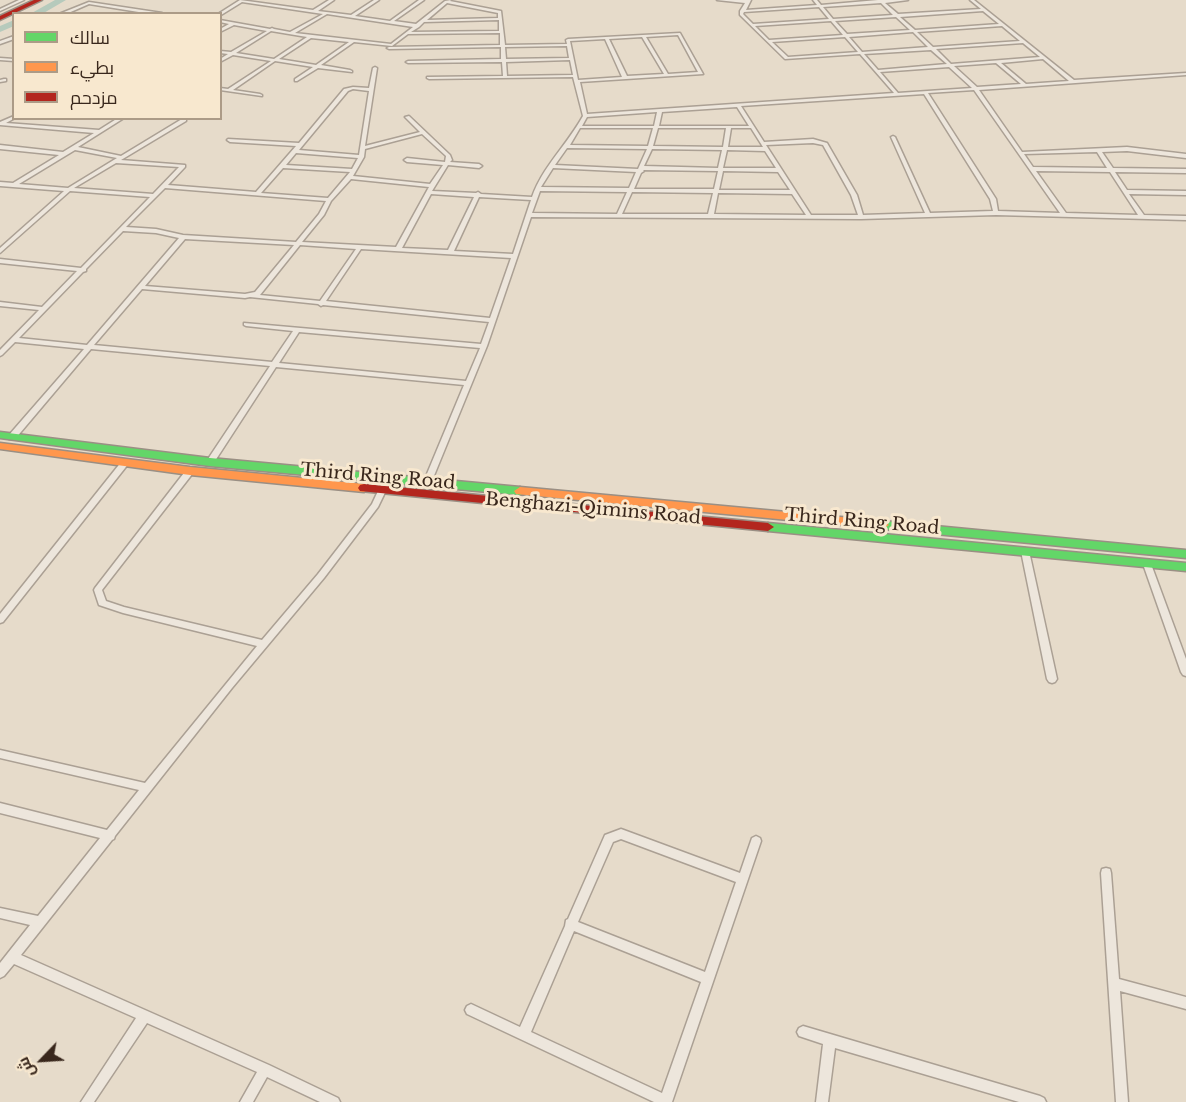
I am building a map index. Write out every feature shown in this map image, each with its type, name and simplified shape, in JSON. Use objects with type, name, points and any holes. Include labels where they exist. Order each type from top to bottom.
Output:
[{"type":"main road","points":[[0,16],[32,0]]},
{"type":"main road","points":[[0,16],[39,0]]},
{"type":"main road","name":"Third Ring Road","points":[[6,436],[386,483],[428,482],[1186,554]]},
{"type":"main road","name":"Benghazi-Qimins Road","points":[[0,446],[190,471],[386,483],[1186,567]]},
{"type":"street","points":[[0,10],[22,0]]},
{"type":"street","points":[[276,7],[288,0]]},
{"type":"street","points":[[313,12],[332,0]]},
{"type":"street","points":[[351,17],[377,0]]},
{"type":"street","points":[[391,22],[422,0]]},
{"type":"street","points":[[719,0],[749,1]]},
{"type":"street","points":[[815,0],[897,94]]},
{"type":"street","points":[[742,11],[906,0]]},
{"type":"street","points":[[972,0],[1074,82]]},
{"type":"street","points":[[222,13],[242,1],[418,26]]},
{"type":"street","points":[[222,21],[312,36],[392,45],[448,1],[500,12],[505,76]]},
{"type":"street","points":[[749,1],[741,14],[771,41],[783,56],[787,57],[1024,42]]},
{"type":"street","points":[[881,1],[976,88],[1064,215]]},
{"type":"street","points":[[66,12],[86,3],[151,12]]},
{"type":"street","points":[[110,12],[119,7]]},
{"type":"street","points":[[753,25],[984,10]]},
{"type":"street","points":[[292,33],[325,14]]},
{"type":"street","points":[[424,21],[501,19]]},
{"type":"street","points":[[222,30],[234,23]]},
{"type":"street","points":[[771,41],[1003,25]]},
{"type":"street","points":[[222,60],[272,29]]},
{"type":"street","points":[[408,33],[502,32]]},
{"type":"street","points":[[428,482],[484,346],[538,189],[550,166],[567,146],[585,116],[576,78],[568,40],[679,34],[701,73],[625,78],[576,78],[505,76],[429,78]]},
{"type":"street","points":[[229,90],[312,36]]},
{"type":"street","points":[[643,36],[667,75]]},
{"type":"street","points":[[606,38],[625,78]]},
{"type":"street","points":[[297,80],[354,40]]},
{"type":"street","points":[[389,48],[569,45]]},
{"type":"street","points":[[222,52],[350,71]]},
{"type":"street","points":[[877,71],[1044,58]]},
{"type":"street","points":[[408,62],[572,59]]},
{"type":"street","points":[[997,62],[1025,85]]},
{"type":"street","points":[[252,296],[261,290],[322,214],[329,200],[352,174],[361,157],[375,68]]},
{"type":"street","points":[[585,116],[1186,74]]},
{"type":"street","points":[[257,194],[346,90],[353,88],[371,90]]},
{"type":"street","points":[[222,89],[260,95]]},
{"type":"street","points":[[925,92],[993,199],[996,213]]},
{"type":"street","points":[[738,105],[809,216]]},
{"type":"street","points":[[619,215],[642,170],[660,111]]},
{"type":"street","points":[[398,250],[448,156],[408,117]]},
{"type":"street","points":[[14,185],[119,120]]},
{"type":"street","points":[[0,251],[69,189],[184,120]]},
{"type":"street","points":[[0,124],[100,132]]},
{"type":"street","points":[[580,127],[654,129],[701,126],[751,127]]},
{"type":"street","points":[[711,216],[729,128]]},
{"type":"street","points":[[362,148],[424,132]]},
{"type":"street","points":[[893,137],[928,214]]},
{"type":"street","points":[[230,140],[299,145]]},
{"type":"street","points":[[567,146],[725,149],[813,141],[825,144],[849,185],[861,216]]},
{"type":"street","points":[[0,147],[64,154]]},
{"type":"street","points":[[74,148],[121,157]]},
{"type":"street","points":[[1023,153],[1127,149],[1186,156]]},
{"type":"street","points":[[1098,150],[1142,217]]},
{"type":"street","points":[[295,151],[361,157]]},
{"type":"street","points":[[1168,154],[1174,171]]},
{"type":"street","points":[[407,160],[479,165]]},
{"type":"street","points":[[0,354],[183,166],[113,161]]},
{"type":"street","points":[[281,166],[352,174],[431,189],[535,199]]},
{"type":"street","points":[[550,166],[642,170],[779,170]]},
{"type":"street","points":[[1033,169],[1186,171]]},
{"type":"street","points":[[0,184],[155,196]]},
{"type":"street","points":[[164,186],[329,200]]},
{"type":"street","points":[[538,189],[793,192]]},
{"type":"street","points":[[1127,192],[1186,194]]},
{"type":"street","points":[[450,252],[478,194]]},
{"type":"street","points":[[530,215],[861,216],[996,213],[1186,218]]},
{"type":"street","points":[[124,229],[156,231],[183,237],[268,241],[297,245],[516,256]]},
{"type":"street","points":[[6,436],[89,347],[183,237]]},
{"type":"street","points":[[321,304],[359,248]]},
{"type":"street","points":[[0,261],[84,270]]},
{"type":"street","points":[[140,287],[493,320]]},
{"type":"street","points":[[0,304],[45,309]]},
{"type":"street","points":[[246,324],[484,346]]},
{"type":"street","points":[[210,462],[297,330]]},
{"type":"street","points":[[15,340],[469,383]]},
{"type":"street","points":[[0,620],[124,463]]},
{"type":"street","points":[[190,471],[98,590],[102,603],[153,618],[263,644]]},
{"type":"street","points":[[0,972],[263,644],[321,576],[375,505],[386,483]]},
{"type":"street","points":[[1025,551],[1052,679]]},
{"type":"street","points":[[1147,564],[1186,672]]},
{"type":"street","points":[[0,754],[148,788]]},
{"type":"street","points":[[0,808],[110,836]]},
{"type":"street","points":[[523,1035],[609,838],[616,834],[743,879]]},
{"type":"street","points":[[471,1010],[666,1101],[756,841]]},
{"type":"street","points":[[1106,873],[1122,1102]]},
{"type":"street","points":[[0,913],[40,922]]},
{"type":"street","points":[[570,924],[708,979]]},
{"type":"street","points":[[12,957],[334,1102]]},
{"type":"street","points":[[1113,983],[1186,1003]]},
{"type":"street","points":[[87,1102],[145,1015]]},
{"type":"street","points":[[803,1032],[1040,1102]]},
{"type":"street","points":[[822,1102],[830,1040]]},
{"type":"street","points":[[246,1102],[265,1069]]},
{"type":"waterway","points":[[38,12],[62,0]]},
{"type":"waterway","points":[[0,29],[12,24]]},
{"type":"traffic: fast","points":[[0,435],[210,462],[520,491]]},
{"type":"traffic: fast","points":[[883,525],[1186,554]]},
{"type":"traffic: fast","points":[[768,527],[1186,567]]},
{"type":"traffic: slow","points":[[0,446],[190,471],[364,488]]},
{"type":"traffic: slow","points":[[520,491],[883,525]]},
{"type":"traffic: jam","points":[[13,12],[39,0]]},
{"type":"traffic: jam","points":[[0,18],[12,12]]},
{"type":"traffic: jam","points":[[364,488],[768,527]]}]
